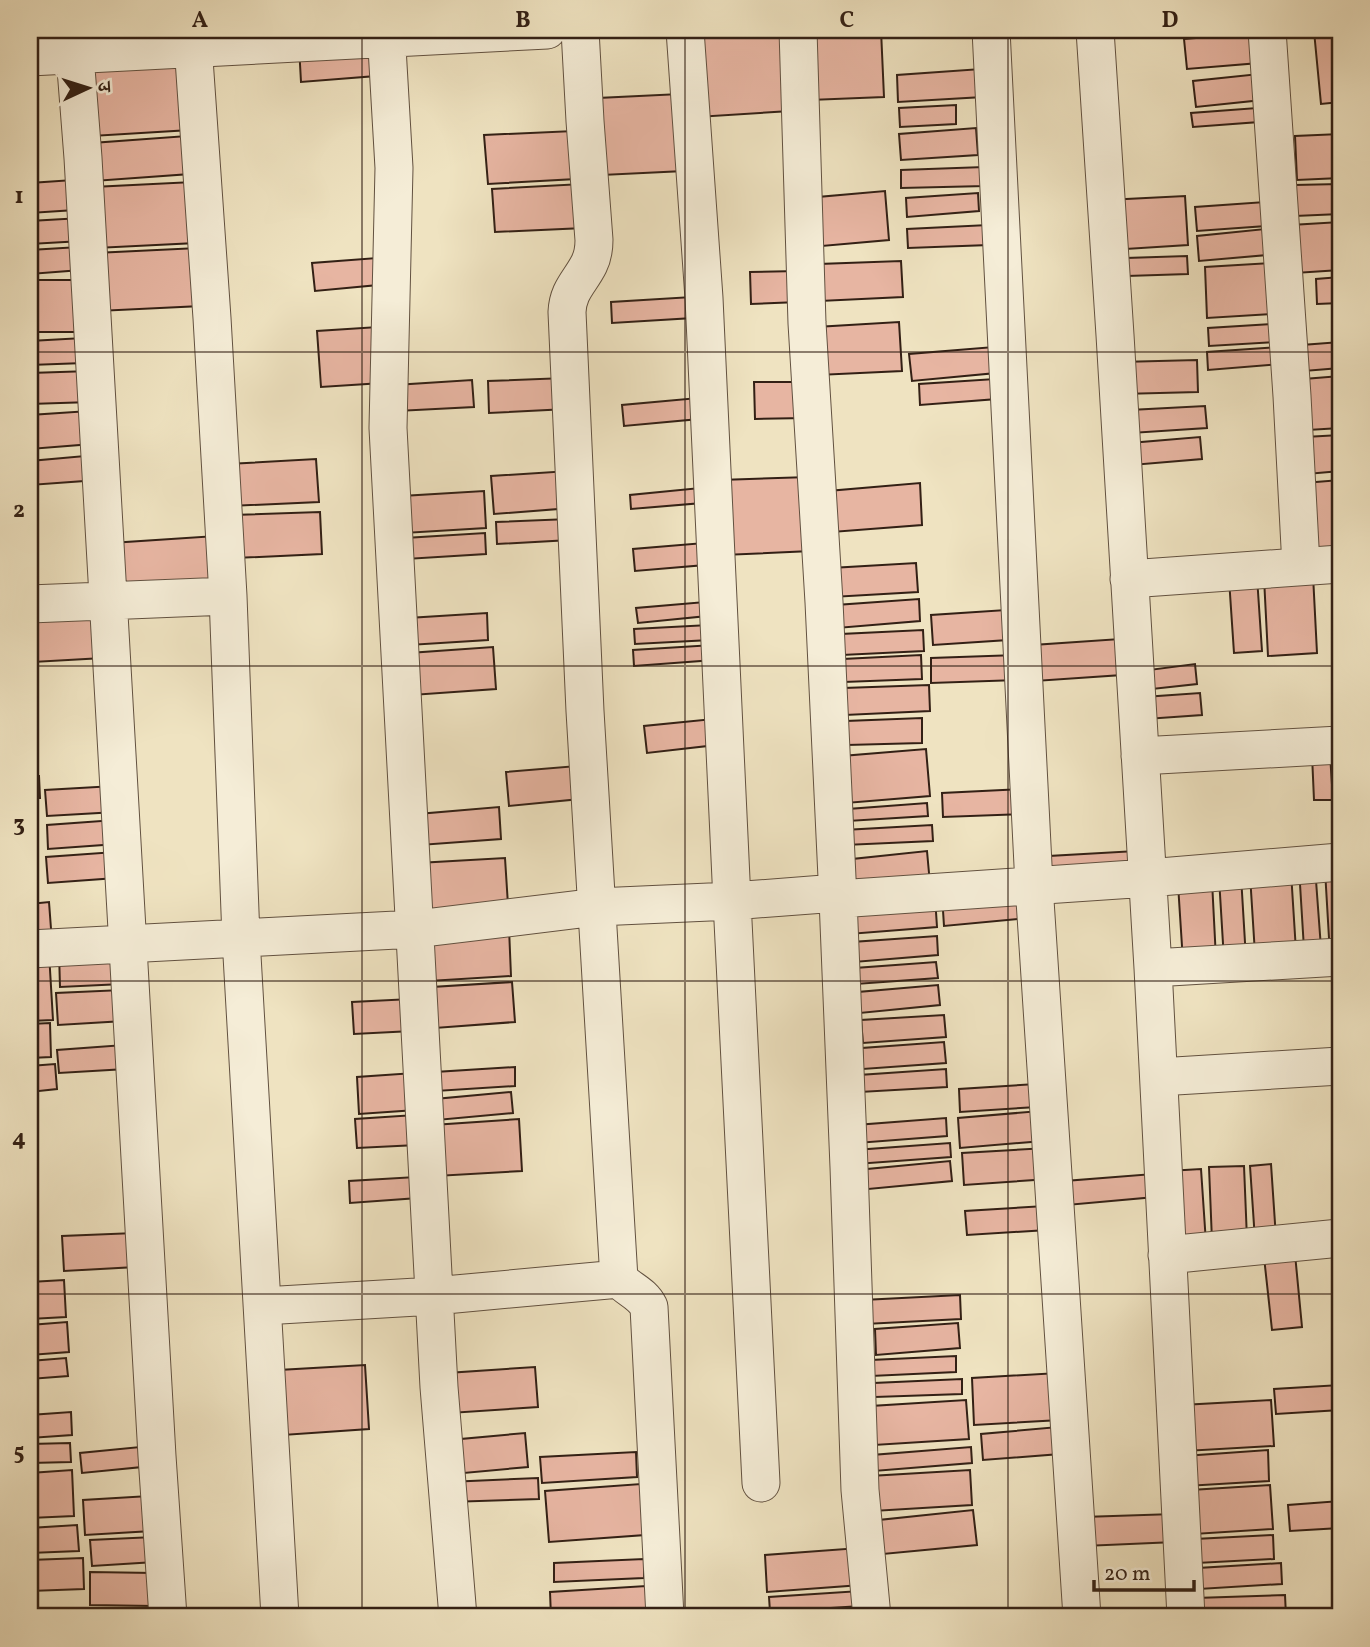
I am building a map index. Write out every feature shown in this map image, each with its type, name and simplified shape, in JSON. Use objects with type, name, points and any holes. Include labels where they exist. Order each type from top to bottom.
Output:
[{"type":"street","points":[[30,57],[74,42],[547,30]]},
{"type":"street","points":[[580,30],[594,240],[592,258],[570,293],[568,312],[585,710],[618,1279],[645,1299],[649,1307],[665,1617]]},
{"type":"street","points":[[685,30],[704,298],[761,1483]]},
{"type":"street","points":[[798,30],[807,323],[838,896],[860,1490],[872,1617]]},
{"type":"street","points":[[990,30],[1034,886],[1083,1617]]},
{"type":"street","points":[[1095,30],[1148,878],[1186,1617]]},
{"type":"street","points":[[1267,30],[1301,566]]},
{"type":"street","points":[[386,34],[394,168],[388,428],[439,1387],[458,1617]]},
{"type":"street","points":[[193,39],[228,596],[241,938],[279,1617]]},
{"type":"street","points":[[74,42],[168,1617]]},
{"type":"street","points":[[1129,579],[1340,564]]},
{"type":"street","points":[[30,604],[228,596]]},
{"type":"street","points":[[1140,756],[1340,745]]},
{"type":"street","points":[[30,949],[416,929],[597,907],[1034,886],[1340,862]]},
{"type":"street","points":[[1153,968],[1340,957]]},
{"type":"street","points":[[1159,1077],[1340,1066]]},
{"type":"street","points":[[1167,1255],[1340,1238]]},
{"type":"street","points":[[263,1306],[434,1296],[618,1279]]},
{"type":"building","points":[[79,30],[185,30],[80,44]]},
{"type":"building","points":[[785,30],[790,111],[697,117],[692,35]]},
{"type":"building","points":[[807,30],[881,30],[884,97],[810,100]]},
{"type":"building","points":[[1340,30],[1340,102],[1321,104],[1314,31]]},
{"type":"building","points":[[1256,33],[1259,63],[1187,69],[1184,39]]},
{"type":"building","points":[[374,41],[376,76],[301,82],[299,46]]},
{"type":"building","points":[[186,63],[190,130],[92,136],[88,68]]},
{"type":"building","points":[[981,69],[983,97],[898,102],[897,75]]},
{"type":"building","points":[[1259,74],[1262,100],[1196,107],[1193,81]]},
{"type":"building","points":[[680,94],[684,171],[602,175],[598,98]]},
{"type":"building","points":[[956,105],[956,124],[900,127],[899,108]]},
{"type":"building","points":[[1257,108],[1259,122],[1193,127],[1191,113]]},
{"type":"building","points":[[976,128],[978,155],[901,160],[899,134]]},
{"type":"building","points":[[574,131],[576,179],[488,184],[484,135]]},
{"type":"building","points":[[1340,134],[1340,178],[1297,180],[1295,136]]},
{"type":"building","points":[[187,136],[190,174],[94,181],[92,143]]},
{"type":"building","points":[[984,167],[985,186],[901,188],[901,170]]},
{"type":"building","points":[[73,180],[75,210],[30,213],[30,183]]},
{"type":"building","points":[[193,182],[196,243],[96,248],[93,187]]},
{"type":"building","points":[[582,184],[584,228],[495,232],[492,189]]},
{"type":"building","points":[[1340,184],[1340,214],[1295,216],[1294,185]]},
{"type":"building","points":[[885,191],[889,240],[822,246],[818,197]]},
{"type":"building","points":[[978,193],[979,211],[907,217],[906,198]]},
{"type":"building","points":[[1185,196],[1188,245],[1110,250],[1107,200]]},
{"type":"building","points":[[1265,202],[1266,226],[1197,231],[1195,207]]},
{"type":"building","points":[[81,218],[82,241],[30,244],[30,221]]},
{"type":"building","points":[[1340,222],[1340,270],[1295,273],[1291,225]]},
{"type":"building","points":[[988,225],[989,245],[908,248],[907,229]]},
{"type":"building","points":[[1265,229],[1267,255],[1199,261],[1197,236]]},
{"type":"building","points":[[79,247],[81,270],[30,274],[30,250]]},
{"type":"building","points":[[198,248],[201,306],[98,311],[95,253]]},
{"type":"building","points":[[1187,256],[1188,274],[1127,276],[1126,258]]},
{"type":"building","points":[[377,258],[378,285],[315,291],[312,263]]},
{"type":"building","points":[[901,261],[903,297],[820,301],[819,264]]},
{"type":"building","points":[[1271,263],[1274,314],[1207,318],[1205,267]]},
{"type":"building","points":[[798,271],[799,302],[751,304],[750,272]]},
{"type":"building","points":[[1340,277],[1340,303],[1317,304],[1316,279]]},
{"type":"building","points":[[30,280],[83,280],[84,332],[30,332]]},
{"type":"building","points":[[692,297],[693,318],[612,323],[611,302]]},
{"type":"building","points":[[899,322],[902,371],[818,375],[816,327]]},
{"type":"building","points":[[1274,324],[1276,342],[1209,346],[1208,328]]},
{"type":"building","points":[[378,327],[382,383],[321,387],[317,331]]},
{"type":"building","points":[[83,338],[84,363],[30,365],[30,341]]},
{"type":"building","points":[[1340,342],[1340,368],[1304,371],[1302,345]]},
{"type":"building","points":[[994,347],[996,373],[912,381],[909,354]]},
{"type":"building","points":[[1280,347],[1282,364],[1208,370],[1207,352]]},
{"type":"building","points":[[1197,360],[1198,392],[1121,394],[1120,362]]},
{"type":"building","points":[[90,371],[91,402],[30,404],[30,373]]},
{"type":"building","points":[[1340,376],[1340,428],[1308,430],[1304,379]]},
{"type":"building","points":[[565,378],[567,409],[489,413],[488,381]]},
{"type":"building","points":[[995,379],[997,399],[920,405],[919,384]]},
{"type":"building","points":[[472,380],[474,407],[397,411],[395,385]]},
{"type":"building","points":[[754,382],[805,382],[806,418],[755,419]]},
{"type":"building","points":[[698,398],[699,419],[624,426],[622,405]]},
{"type":"building","points":[[1205,406],[1207,428],[1131,433],[1130,410]]},
{"type":"building","points":[[89,411],[92,444],[30,449],[30,415]]},
{"type":"building","points":[[1340,435],[1340,471],[1307,474],[1305,437]]},
{"type":"building","points":[[1200,437],[1202,459],[1132,465],[1130,443]]},
{"type":"building","points":[[96,455],[98,480],[30,485],[30,461]]},
{"type":"building","points":[[316,459],[319,502],[230,506],[228,464]]},
{"type":"building","points":[[569,471],[571,508],[494,514],[491,476]]},
{"type":"building","points":[[809,477],[811,551],[723,555],[720,480]]},
{"type":"building","points":[[1340,480],[1340,553],[1311,556],[1304,483]]},
{"type":"building","points":[[920,483],[922,525],[832,532],[828,491]]},
{"type":"building","points":[[700,488],[702,503],[631,509],[630,495]]},
{"type":"building","points":[[484,491],[486,528],[404,533],[402,496]]},
{"type":"building","points":[[320,512],[322,554],[235,558],[233,515]]},
{"type":"building","points":[[569,519],[570,540],[497,544],[496,522]]},
{"type":"building","points":[[485,533],[486,554],[406,559],[405,538]]},
{"type":"building","points":[[216,536],[220,589],[114,596],[111,543]]},
{"type":"building","points":[[704,543],[705,565],[635,571],[633,549]]},
{"type":"building","points":[[916,563],[918,592],[832,597],[831,568]]},
{"type":"building","points":[[1313,575],[1317,653],[1268,656],[1264,578]]},
{"type":"building","points":[[1257,577],[1262,651],[1234,653],[1229,579]]},
{"type":"building","points":[[919,599],[920,621],[837,628],[836,605]]},
{"type":"building","points":[[705,602],[707,616],[638,623],[636,608]]},
{"type":"building","points":[[100,610],[103,658],[33,662],[30,614]]},
{"type":"building","points":[[1006,610],[1008,640],[933,645],[931,615]]},
{"type":"building","points":[[487,613],[488,640],[409,645],[408,618]]},
{"type":"building","points":[[709,625],[710,640],[635,644],[634,629]]},
{"type":"building","points":[[923,630],[924,651],[842,655],[841,634]]},
{"type":"building","points":[[1120,639],[1122,675],[1035,681],[1033,645]]},
{"type":"building","points":[[713,645],[714,660],[634,666],[633,650]]},
{"type":"building","points":[[493,647],[496,689],[412,695],[409,653]]},
{"type":"building","points":[[921,655],[922,679],[844,682],[843,659]]},
{"type":"building","points":[[1017,655],[1018,680],[931,683],[931,658]]},
{"type":"building","points":[[1195,664],[1197,684],[1143,690],[1141,671]]},
{"type":"building","points":[[929,685],[930,711],[845,715],[844,688]]},
{"type":"building","points":[[1200,693],[1202,715],[1146,719],[1144,697]]},
{"type":"building","points":[[922,718],[922,743],[847,745],[846,721]]},
{"type":"building","points":[[713,719],[716,745],[647,753],[644,726]]},
{"type":"building","points":[[926,749],[930,796],[846,803],[842,756]]},
{"type":"building","points":[[1330,754],[1333,800],[1314,800],[1312,755]]},
{"type":"building","points":[[577,766],[580,799],[509,806],[506,772]]},
{"type":"building","points":[[30,776],[39,776],[40,798],[30,798]]},
{"type":"building","points":[[114,786],[116,812],[47,816],[45,790]]},
{"type":"building","points":[[1023,789],[1024,814],[943,817],[942,793]]},
{"type":"building","points":[[927,803],[928,816],[848,821],[848,809]]},
{"type":"building","points":[[499,807],[501,839],[420,845],[418,814]]},
{"type":"building","points":[[115,820],[117,844],[48,849],[47,825]]},
{"type":"building","points":[[932,825],[933,841],[845,845],[844,830]]},
{"type":"building","points":[[927,851],[930,884],[846,893],[843,860]]},
{"type":"building","points":[[1136,851],[1137,870],[1050,875],[1049,856]]},
{"type":"building","points":[[115,852],[116,878],[48,883],[46,857]]},
{"type":"building","points":[[505,858],[508,905],[421,910],[418,863]]},
{"type":"building","points":[[1315,867],[1321,948],[1304,949],[1299,868]]},
{"type":"building","points":[[1340,869],[1340,954],[1330,955],[1325,870]]},
{"type":"building","points":[[1291,872],[1296,951],[1255,954],[1250,875]]},
{"type":"building","points":[[1241,876],[1246,959],[1224,960],[1219,878]]},
{"type":"building","points":[[1212,881],[1216,959],[1183,962],[1178,884]]},
{"type":"building","points":[[1026,887],[1029,918],[944,926],[942,895]]},
{"type":"building","points":[[935,897],[937,927],[849,934],[846,904]]},
{"type":"building","points":[[49,902],[52,942],[30,944],[30,904]]},
{"type":"building","points":[[509,928],[511,976],[429,981],[426,932]]},
{"type":"building","points":[[937,936],[938,955],[854,962],[852,942]]},
{"type":"building","points":[[121,950],[122,984],[60,987],[59,952]]},
{"type":"building","points":[[49,953],[53,1020],[30,1021],[30,954]]},
{"type":"building","points":[[936,962],[938,978],[856,984],[855,968]]},
{"type":"building","points":[[512,982],[515,1022],[435,1028],[432,987]]},
{"type":"building","points":[[938,985],[940,1005],[860,1013],[858,992]]},
{"type":"building","points":[[122,990],[124,1021],[58,1025],[56,993]]},
{"type":"building","points":[[411,999],[412,1031],[354,1034],[352,1002]]},
{"type":"building","points":[[944,1015],[946,1037],[863,1043],[861,1020]]},
{"type":"building","points":[[50,1023],[51,1057],[30,1058],[30,1024]]},
{"type":"building","points":[[944,1042],[946,1063],[863,1069],[862,1048]]},
{"type":"building","points":[[124,1045],[126,1069],[59,1073],[57,1050]]},
{"type":"building","points":[[55,1064],[57,1089],[30,1092],[30,1066]]},
{"type":"building","points":[[515,1067],[515,1086],[436,1091],[435,1072]]},
{"type":"building","points":[[946,1069],[947,1087],[860,1092],[859,1075]]},
{"type":"building","points":[[414,1073],[416,1110],[359,1114],[357,1077]]},
{"type":"building","points":[[1036,1084],[1037,1107],[960,1112],[959,1089]]},
{"type":"building","points":[[511,1092],[513,1113],[437,1120],[435,1099]]},
{"type":"building","points":[[1040,1111],[1043,1141],[960,1148],[958,1118]]},
{"type":"building","points":[[415,1115],[417,1145],[357,1148],[355,1119]]},
{"type":"building","points":[[946,1118],[947,1136],[857,1143],[856,1125]]},
{"type":"building","points":[[519,1119],[522,1171],[436,1176],[433,1125]]},
{"type":"building","points":[[950,1143],[951,1157],[856,1164],[855,1150]]},
{"type":"building","points":[[1047,1148],[1049,1179],[964,1185],[962,1153]]},
{"type":"building","points":[[950,1161],[952,1181],[858,1190],[857,1170]]},
{"type":"building","points":[[1271,1164],[1276,1238],[1255,1240],[1250,1166]]},
{"type":"building","points":[[1244,1166],[1247,1239],[1212,1241],[1209,1167]]},
{"type":"building","points":[[1201,1169],[1206,1243],[1173,1246],[1168,1171]]},
{"type":"building","points":[[1153,1174],[1155,1197],[1067,1205],[1065,1181]]},
{"type":"building","points":[[416,1177],[418,1198],[350,1203],[349,1181]]},
{"type":"building","points":[[1045,1206],[1047,1230],[967,1235],[965,1211]]},
{"type":"building","points":[[135,1233],[136,1267],[64,1271],[62,1236]]},
{"type":"building","points":[[1295,1254],[1302,1327],[1272,1330],[1264,1257]]},
{"type":"building","points":[[64,1280],[66,1317],[30,1319],[30,1282]]},
{"type":"building","points":[[960,1295],[961,1319],[865,1324],[863,1300]]},
{"type":"building","points":[[67,1322],[69,1352],[30,1355],[30,1325]]},
{"type":"building","points":[[958,1323],[960,1348],[876,1355],[875,1329]]},
{"type":"building","points":[[956,1356],[956,1372],[871,1376],[871,1360]]},
{"type":"building","points":[[66,1358],[68,1376],[30,1379],[30,1361]]},
{"type":"building","points":[[365,1365],[369,1429],[283,1435],[279,1370]]},
{"type":"building","points":[[535,1367],[538,1407],[450,1413],[447,1373]]},
{"type":"building","points":[[1058,1373],[1060,1420],[974,1425],[972,1378]]},
{"type":"building","points":[[962,1379],[962,1394],[875,1397],[874,1383]]},
{"type":"building","points":[[1340,1385],[1340,1410],[1276,1414],[1274,1389]]},
{"type":"building","points":[[966,1400],[969,1439],[874,1445],[871,1406]]},
{"type":"building","points":[[1271,1400],[1274,1446],[1185,1451],[1182,1405]]},
{"type":"building","points":[[71,1412],[72,1435],[30,1438],[30,1415]]},
{"type":"building","points":[[1058,1427],[1060,1454],[983,1460],[981,1434]]},
{"type":"building","points":[[525,1433],[528,1467],[453,1474],[450,1440]]},
{"type":"building","points":[[70,1443],[71,1462],[30,1463],[30,1444]]},
{"type":"building","points":[[140,1447],[142,1467],[82,1473],[80,1453]]},
{"type":"building","points":[[971,1447],[972,1463],[874,1471],[872,1455]]},
{"type":"building","points":[[1268,1450],[1269,1481],[1186,1486],[1184,1456]]},
{"type":"building","points":[[636,1452],[637,1477],[542,1483],[540,1457]]},
{"type":"building","points":[[72,1470],[74,1516],[30,1518],[30,1473]]},
{"type":"building","points":[[970,1470],[972,1505],[873,1511],[870,1476]]},
{"type":"building","points":[[538,1478],[539,1499],[449,1502],[448,1482]]},
{"type":"building","points":[[641,1484],[645,1535],[549,1542],[545,1491]]},
{"type":"building","points":[[1270,1485],[1273,1529],[1194,1534],[1191,1490]]},
{"type":"building","points":[[149,1496],[152,1531],[85,1535],[83,1500]]},
{"type":"building","points":[[1340,1501],[1340,1528],[1290,1531],[1288,1505]]},
{"type":"building","points":[[973,1510],[977,1545],[883,1554],[879,1520]]},
{"type":"building","points":[[1174,1514],[1175,1542],[1084,1546],[1083,1517]]},
{"type":"building","points":[[77,1525],[79,1551],[30,1553],[30,1528]]},
{"type":"building","points":[[1273,1535],[1274,1559],[1197,1563],[1195,1539]]},
{"type":"building","points":[[154,1537],[155,1562],[92,1566],[90,1540]]},
{"type":"building","points":[[859,1548],[861,1585],[767,1592],[765,1555]]},
{"type":"building","points":[[83,1558],[84,1589],[30,1591],[30,1560]]},
{"type":"building","points":[[644,1559],[644,1578],[554,1582],[554,1563]]},
{"type":"building","points":[[1281,1563],[1282,1584],[1199,1589],[1198,1568]]},
{"type":"building","points":[[90,1572],[154,1573],[154,1606],[90,1605]]},
{"type":"building","points":[[646,1586],[648,1617],[551,1617],[550,1592]]},
{"type":"building","points":[[860,1591],[861,1606],[770,1612],[769,1597]]},
{"type":"building","points":[[1285,1595],[1286,1616],[1197,1617],[1196,1598]]},
{"type":"building","points":[[155,1609],[155,1617],[93,1617],[93,1611]]}]
